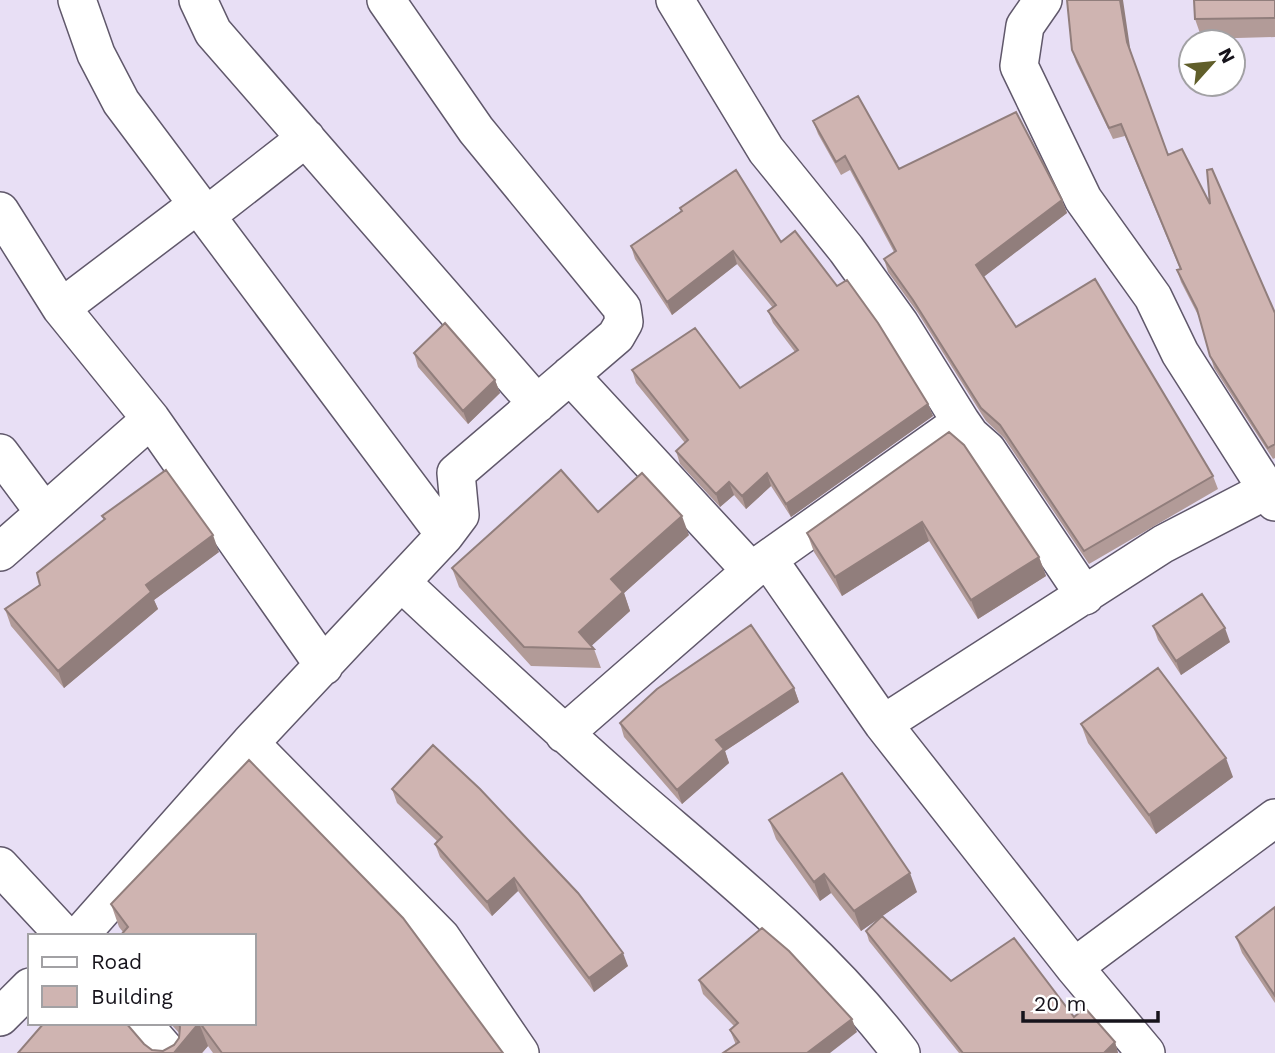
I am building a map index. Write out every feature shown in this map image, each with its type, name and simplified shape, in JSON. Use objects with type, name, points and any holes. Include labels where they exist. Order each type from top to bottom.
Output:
[{"type":"street","points":[[76,0],[96,54],[121,102],[445,535]]},
{"type":"street","points":[[198,0],[214,32],[537,404]]},
{"type":"street","points":[[81,934],[250,743],[445,535],[460,515],[456,473],[616,336],[624,322],[622,308],[476,130],[386,0]]},
{"type":"street","points":[[675,0],[766,150],[846,249],[900,324],[961,422],[970,435],[987,450],[1085,596]]},
{"type":"street","points":[[883,724],[1163,544],[1271,496],[1180,353],[1153,297],[1083,199],[1019,66],[1025,26],[1043,0]]},
{"type":"street","points":[[61,308],[306,138]]},
{"type":"street","points":[[0,211],[61,308],[151,419],[324,666]]},
{"type":"street","points":[[570,375],[759,565],[1074,967],[1146,1053]]},
{"type":"street","points":[[0,552],[151,419]]},
{"type":"street","points":[[564,734],[759,565],[961,422]]},
{"type":"street","points":[[0,453],[44,512]]},
{"type":"street","points":[[402,583],[564,734],[790,930],[847,988],[901,1053]]},
{"type":"street","points":[[250,743],[440,937],[520,1053]]},
{"type":"street","points":[[1074,967],[1275,818]]},
{"type":"street","points":[[0,866],[63,934]]},
{"type":"street","points":[[0,1017],[28,988]]},
{"type":"street","points":[[144,1025],[168,1053]]},
{"type":"building","points":[[1067,0],[1120,0],[1127,42],[1168,155],[1182,149],[1210,204],[1207,170],[1212,169],[1275,313],[1275,444],[1268,448],[1210,356],[1197,309],[1177,270],[1181,269],[1121,124],[1109,128],[1072,50]]},
{"type":"building","points":[[1194,0],[1275,0],[1275,18],[1195,19]]},
{"type":"building","points":[[858,96],[899,169],[1016,112],[1062,200],[976,265],[1016,327],[1095,279],[1213,476],[1084,551],[1000,425],[981,408],[884,259],[896,251],[845,156],[836,162],[813,121]]},
{"type":"building","points":[[736,170],[781,242],[795,231],[837,286],[847,280],[878,323],[928,404],[786,504],[767,473],[742,496],[729,482],[716,494],[676,451],[688,440],[632,370],[695,328],[740,388],[798,350],[768,311],[776,305],[733,251],[667,302],[631,246]]},
{"type":"building","points":[[445,323],[495,380],[463,411],[414,353]]},
{"type":"building","points":[[949,432],[964,445],[1039,557],[971,600],[922,522],[835,577],[807,533]]},
{"type":"building","points":[[166,470],[213,535],[146,585],[151,592],[58,671],[5,609],[40,585],[37,573],[105,519],[102,516]]},
{"type":"building","points":[[561,470],[598,512],[642,473],[682,516],[611,579],[623,592],[579,632],[594,649],[524,647],[452,568]]},
{"type":"building","points":[[1202,594],[1225,628],[1176,661],[1153,626]]},
{"type":"building","points":[[751,625],[794,688],[716,740],[724,749],[677,790],[620,723],[657,689]]},
{"type":"building","points":[[1158,668],[1226,758],[1149,815],[1081,724]]},
{"type":"building","points":[[433,745],[480,789],[578,893],[623,953],[589,978],[514,878],[487,902],[435,844],[442,837],[392,789]]},
{"type":"building","points":[[249,760],[403,918],[503,1053],[222,1053],[201,1025],[256,1025],[256,934],[122,934],[128,927],[111,904]]},
{"type":"building","points":[[842,773],[910,873],[854,911],[824,874],[814,882],[769,820]]},
{"type":"building","points":[[1275,907],[1275,996],[1236,937]]},
{"type":"building","points":[[882,916],[951,981],[1014,938],[1074,1017],[1085,1008],[1115,1042],[1104,1053],[963,1053],[866,931]]},
{"type":"building","points":[[762,928],[789,951],[852,1019],[807,1053],[723,1053],[739,1042],[730,1030],[738,1023],[699,980]]},
{"type":"building","points":[[42,1025],[128,1025],[152,1050],[163,1051],[174,1045],[179,1038],[180,1025],[197,1025],[174,1053],[18,1053]]}]
